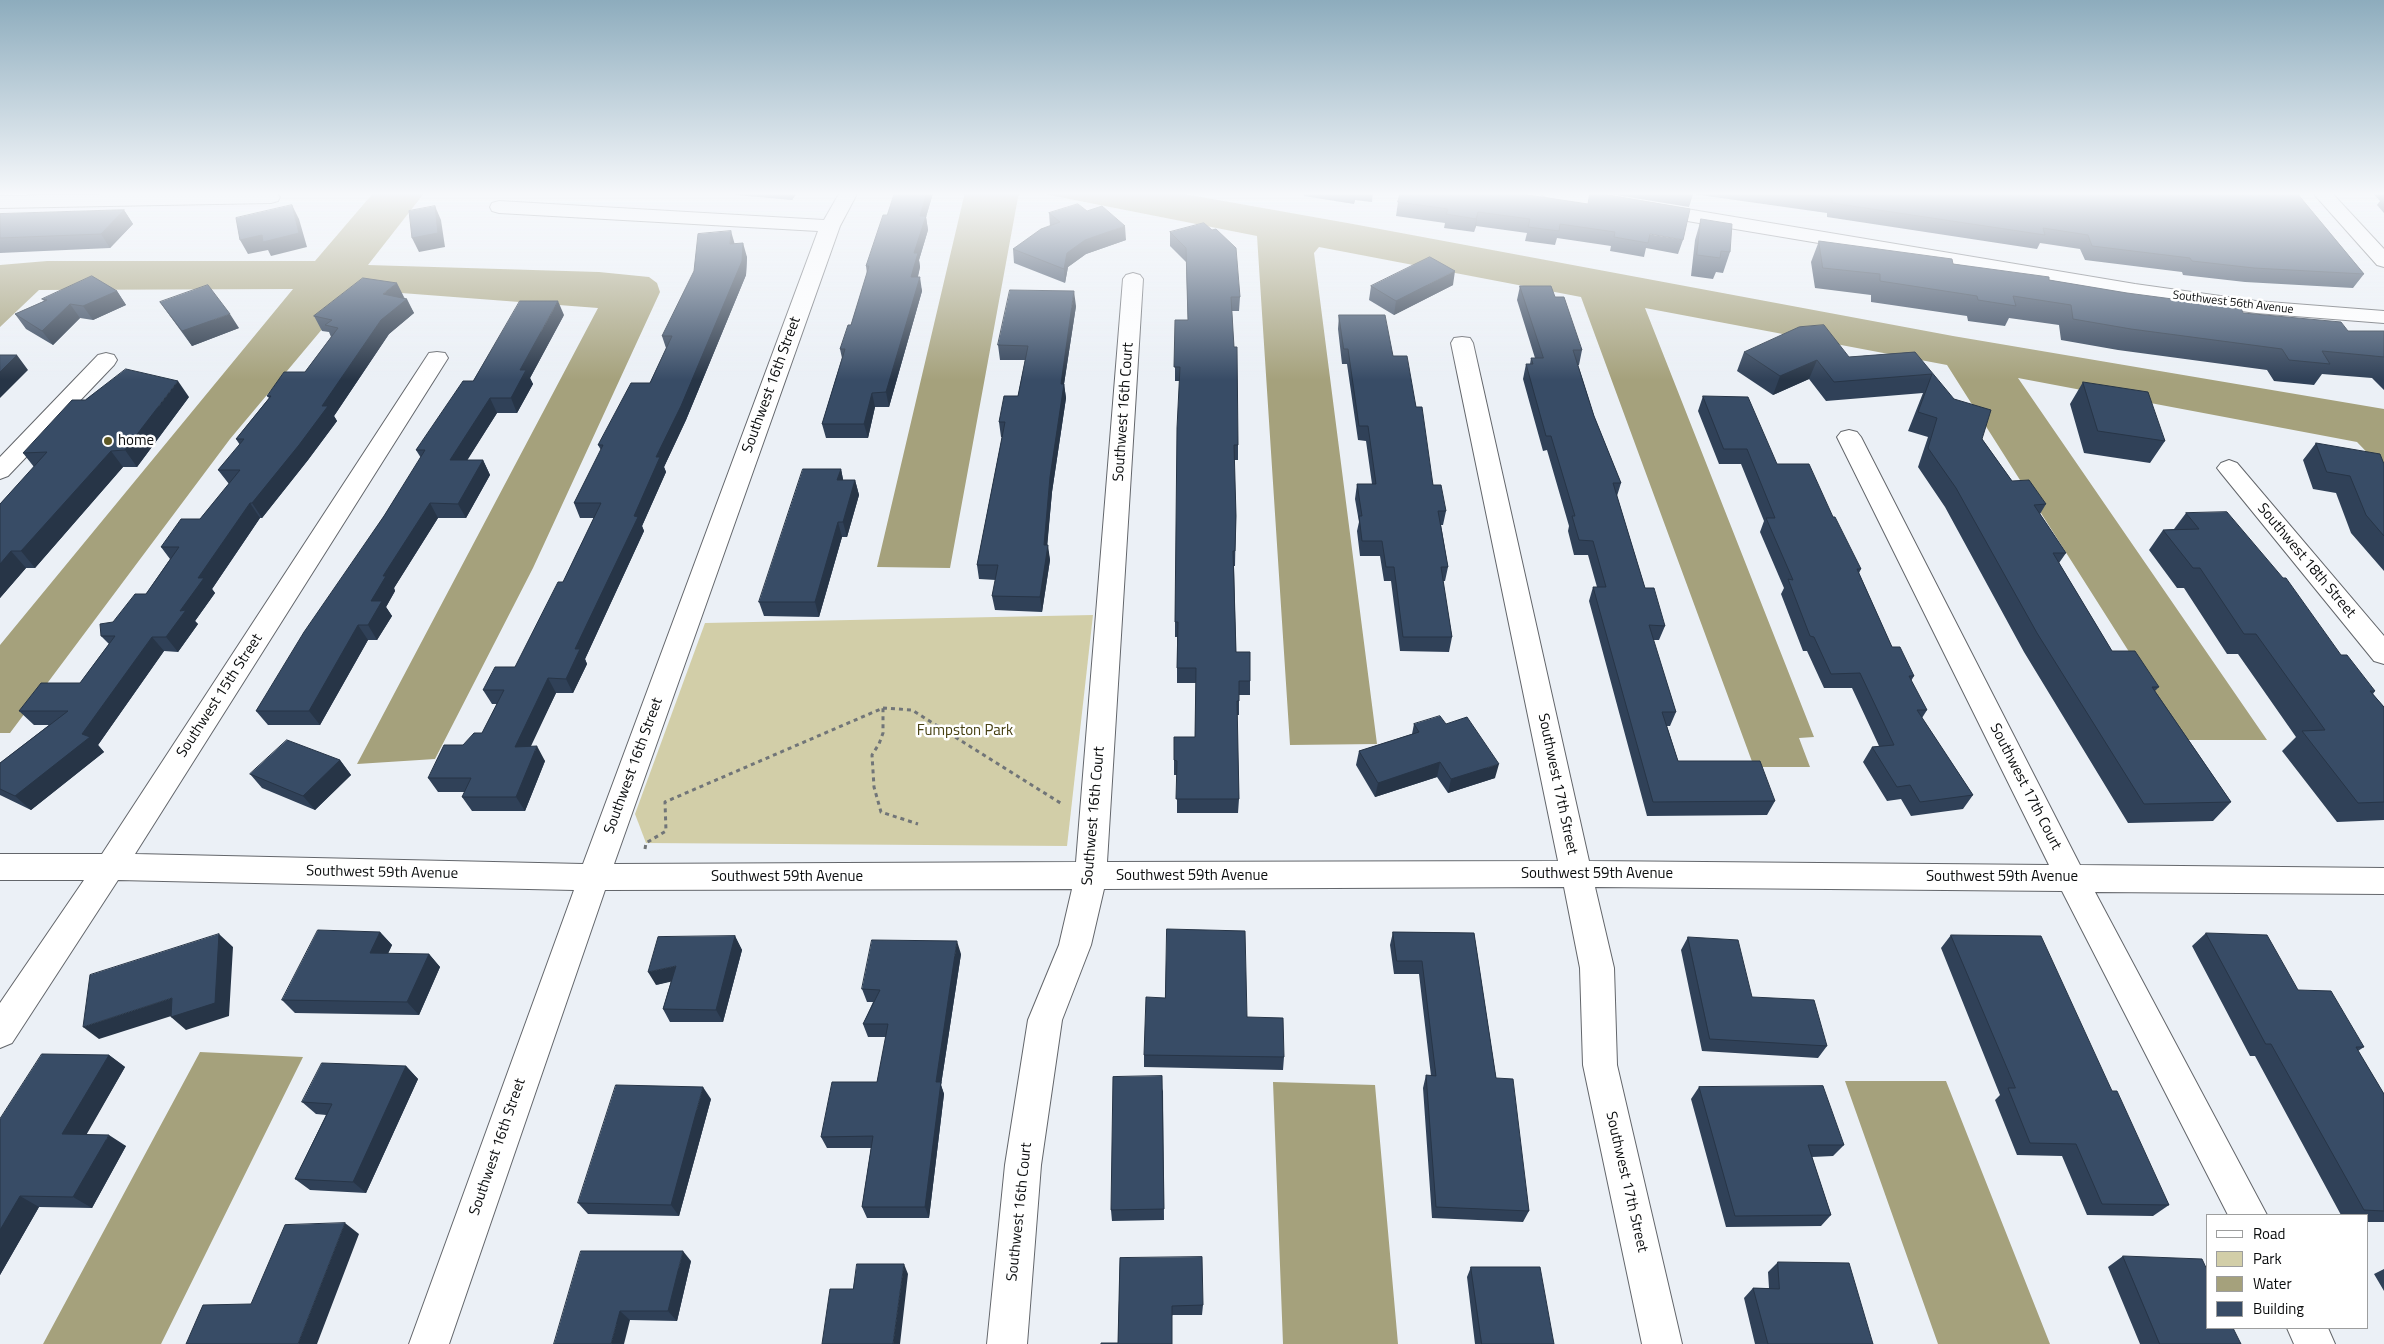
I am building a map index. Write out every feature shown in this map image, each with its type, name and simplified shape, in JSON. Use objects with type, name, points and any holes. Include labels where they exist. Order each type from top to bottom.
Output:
[{"type":"street","name":"Southwest 16th Street","points":[[429,1344],[594,877],[820,255]]},
{"type":"street","name":"Southwest 56th Avenue","points":[[1924,255],[2135,290],[2256,307],[2384,317]]},
{"type":"street","name":"Southwest 16th Court","points":[[1007,1344],[1023,1165],[1045,1020],[1075,945],[1091,876],[1133,279]]},
{"type":"street","name":"Southwest 17th Street","points":[[1462,343],[1597,968],[1600,1065],[1662,1344]]},
{"type":"street","name":"Southwest 15th Street","points":[[0,1032],[110,867],[437,358]]},
{"type":"street","points":[[0,471],[106,360]]},
{"type":"street","name":"Southwest 17th Court","points":[[1849,437],[2071,878],[2247,1214]]},
{"type":"street","name":"Southwest 18th Street","points":[[2229,468],[2384,654]]},
{"type":"street","name":"Southwest 59th Avenue","points":[[0,867],[110,867],[594,877],[1576,874],[2384,881]]},
{"type":"street","points":[[2308,1329],[2315,1344]]},
{"type":"path","points":[[883,708],[885,720],[882,745],[872,755],[874,787],[881,812],[918,824]]},
{"type":"path","points":[[634,877],[646,844],[666,830],[665,802],[883,708],[912,710],[1062,804]]},
{"type":"green space","name":"Fumpston Park","points":[[1093,615],[1067,846],[646,843],[635,814],[705,623]]},
{"type":"water","points":[[320,255],[376,255],[368,265],[599,272],[649,277],[657,283],[660,292],[533,568],[435,759],[357,764],[598,308],[362,290],[344,303],[230,439],[10,733],[0,733],[0,645],[293,289],[39,290],[0,327],[0,265],[47,261],[315,261]]},
{"type":"water","points":[[950,255],[1007,255],[950,568],[877,567]]},
{"type":"water","points":[[1258,255],[1314,255],[1377,744],[1290,745]]},
{"type":"water","points":[[1359,255],[1518,255],[1953,336],[2384,409],[2384,470],[2357,442],[2018,378],[2267,740],[2185,740],[1947,365],[1645,308],[1814,737],[1799,738],[1810,767],[1754,767],[1581,297]]},
{"type":"water","points":[[200,1052],[303,1057],[161,1344],[43,1344]]},
{"type":"water","points":[[1845,1081],[1946,1081],[2050,1344],[1938,1344]]},
{"type":"water","points":[[1273,1082],[1375,1085],[1398,1344],[1283,1344]]},
{"type":"building","points":[[696,255],[742,255],[742,261],[681,406],[656,457],[660,457],[634,516],[638,517],[575,649],[580,649],[566,679],[548,678],[515,747],[537,746],[516,797],[462,797],[471,778],[428,778],[444,745],[463,745],[474,733],[482,733],[504,690],[483,690],[495,667],[515,667],[558,582],[563,582],[601,503],[574,503],[603,445],[598,445],[631,383],[650,383],[672,336],[662,336],[694,271]]},
{"type":"building","points":[[870,255],[917,255],[911,277],[920,277],[886,392],[872,393],[864,424],[822,424],[845,349],[840,349],[848,325],[851,325],[869,266],[866,266]]},
{"type":"building","points":[[1028,255],[1067,255],[1064,269]]},
{"type":"building","points":[[1186,255],[1237,255],[1240,297],[1231,297],[1234,347],[1237,347],[1238,445],[1234,445],[1236,516],[1235,551],[1233,551],[1236,652],[1250,652],[1250,681],[1239,681],[1239,701],[1237,701],[1239,799],[1176,799],[1177,761],[1174,760],[1174,737],[1195,737],[1196,668],[1177,668],[1178,622],[1175,622],[1177,428],[1180,367],[1174,367],[1175,320],[1188,320]]},
{"type":"building","points":[[1697,255],[1720,255],[1720,258]]},
{"type":"building","points":[[1821,255],[1920,255],[1952,259],[1953,264],[2049,277],[2049,280],[2127,293],[2241,308],[2243,313],[2341,322],[2348,331],[2384,331],[2384,357],[2322,351],[2330,364],[2289,360],[2282,349],[2131,329],[2073,319],[2071,305],[2013,296],[2016,306],[1978,300],[1977,296],[1880,281],[1880,274],[1823,268]]},
{"type":"building","points":[[2163,255],[2348,255],[2364,274],[2254,268],[2192,261],[2190,258]]},
{"type":"building","points":[[1430,257],[1455,271],[1396,301],[1371,286]]},
{"type":"building","points":[[92,276],[117,291],[83,306],[70,304],[42,331],[15,314],[47,300],[42,299]]},
{"type":"building","points":[[363,278],[397,283],[383,294],[407,299],[381,320],[322,406],[328,406],[299,445],[252,503],[250,503],[198,578],[204,578],[180,611],[186,610],[166,637],[152,637],[82,734],[90,737],[15,796],[0,789],[0,763],[68,711],[19,711],[41,683],[80,683],[115,636],[101,636],[100,624],[113,622],[135,594],[146,594],[179,547],[161,547],[181,519],[200,519],[240,470],[218,470],[244,439],[236,439],[271,396],[267,396],[284,372],[305,372],[338,328],[325,325],[332,320],[314,316]]},
{"type":"building","points":[[208,285],[230,314],[182,331],[160,302]]},
{"type":"building","points":[[1520,286],[1551,286],[1555,297],[1564,297],[1582,350],[1573,350],[1594,416],[1621,483],[1613,483],[1645,588],[1654,588],[1665,626],[1649,625],[1676,712],[1662,712],[1678,761],[1760,761],[1775,801],[1653,802],[1593,587],[1606,587],[1593,541],[1579,540],[1572,516],[1575,516],[1551,436],[1546,436],[1526,364],[1533,364],[1531,358],[1543,358]]},
{"type":"building","points":[[1010,290],[1074,291],[1061,384],[1064,384],[1050,477],[1044,545],[1048,545],[1040,597],[992,596],[998,565],[977,565],[1005,422],[999,422],[1004,396],[1018,396],[1028,346],[998,345]]},
{"type":"building","points":[[520,301],[558,301],[520,370],[526,370],[511,398],[490,398],[450,460],[483,460],[458,504],[430,503],[383,576],[386,576],[371,601],[382,601],[368,625],[358,625],[309,711],[256,711],[304,632],[384,516],[425,450],[416,450],[463,381],[473,381]]},
{"type":"building","points":[[1339,315],[1385,315],[1393,356],[1407,356],[1416,407],[1422,407],[1433,485],[1441,485],[1446,511],[1438,511],[1448,567],[1441,567],[1452,637],[1403,637],[1394,567],[1386,567],[1382,541],[1362,541],[1359,516],[1362,516],[1357,484],[1376,484],[1368,426],[1359,426],[1348,349],[1344,349]]},
{"type":"building","points":[[1824,325],[1849,357],[1915,352],[1954,399],[1991,410],[1982,439],[2012,481],[2029,480],[2046,504],[2034,505],[2066,553],[2053,553],[2112,651],[2135,651],[2159,687],[2152,687],[2231,802],[2144,804],[2037,633],[1956,488],[1928,448],[1937,418],[1918,412],[1932,374],[1834,382],[1817,360],[1780,376],[1744,352],[1799,327]]},
{"type":"building","points":[[0,355],[17,355],[0,372]]},
{"type":"building","points":[[126,369],[178,381],[125,450],[111,451],[21,551],[11,551],[0,564],[0,504],[47,452],[23,453],[72,400],[85,400]]},
{"type":"building","points":[[2083,382],[2148,392],[2165,441],[2098,431]]},
{"type":"building","points":[[1703,396],[1748,397],[1777,464],[1809,464],[1833,517],[1835,517],[1861,569],[1857,569],[1892,647],[1900,647],[1914,676],[1909,676],[1927,710],[1917,710],[1973,795],[1920,802],[1910,785],[1897,787],[1872,747],[1894,745],[1860,673],[1831,674],[1814,637],[1810,636],[1788,579],[1793,580],[1766,518],[1775,518],[1747,449],[1724,449]]},
{"type":"building","points":[[2316,443],[2380,454],[2384,464],[2384,536],[2366,515],[2350,476],[2327,472]]},
{"type":"building","points":[[803,469],[841,469],[837,480],[855,480],[843,522],[838,522],[815,602],[759,602]]},
{"type":"building","points":[[2227,512],[2283,578],[2286,578],[2341,655],[2347,655],[2375,691],[2370,691],[2384,707],[2384,802],[2358,803],[2302,731],[2325,730],[2256,634],[2244,634],[2200,568],[2193,568],[2163,530],[2199,529],[2186,513]]},
{"type":"building","points":[[1440,716],[1446,724],[1467,717],[1499,764],[1451,779],[1440,762],[1378,783],[1359,751],[1419,732],[1414,724]]},
{"type":"building","points":[[287,740],[340,760],[303,796],[250,774]]},
{"type":"building","points":[[1167,929],[1245,931],[1247,1017],[1283,1018],[1284,1057],[1144,1055],[1146,997],[1165,998]]},
{"type":"building","points":[[318,930],[380,932],[370,953],[429,954],[407,1002],[282,1000]]},
{"type":"building","points":[[1393,932],[1474,933],[1496,1078],[1513,1079],[1529,1211],[1436,1207],[1426,1075],[1436,1076],[1422,961],[1397,961]]},
{"type":"building","points":[[2206,933],[2267,935],[2298,990],[2331,991],[2364,1047],[2356,1047],[2384,1094],[2384,1211],[2364,1210],[2271,1044],[2266,1044]]},
{"type":"building","points":[[219,934],[215,1003],[171,1017],[172,998],[83,1027],[90,975]]},
{"type":"building","points":[[1951,935],[2041,936],[2112,1091],[2117,1091],[2169,1205],[2102,1204],[2076,1144],[2030,1143],[2008,1088],[2015,1088]]},
{"type":"building","points":[[735,936],[716,1010],[663,1009],[676,966],[648,972],[658,937]]},
{"type":"building","points":[[1688,937],[1738,940],[1752,997],[1814,1000],[1827,1046],[1710,1039]]},
{"type":"building","points":[[872,940],[957,941],[936,1082],[941,1082],[925,1207],[862,1207],[873,1136],[821,1137],[832,1082],[877,1082],[888,1024],[863,1024],[880,990],[862,989]]},
{"type":"building","points":[[42,1054],[109,1055],[62,1134],[109,1135],[73,1197],[20,1196],[0,1230],[0,1119]]},
{"type":"building","points":[[322,1063],[406,1066],[353,1182],[295,1179],[332,1104],[302,1102]]},
{"type":"building","points":[[1162,1076],[1164,1209],[1111,1210],[1113,1077]]},
{"type":"building","points":[[616,1085],[703,1087],[671,1205],[578,1203]]},
{"type":"building","points":[[1823,1086],[1844,1145],[1808,1145],[1831,1215],[1735,1216],[1699,1087]]},
{"type":"building","points":[[345,1223],[298,1344],[186,1344],[203,1305],[251,1304],[285,1225]]},
{"type":"building","points":[[581,1251],[683,1251],[668,1311],[620,1311],[611,1344],[554,1344]]},
{"type":"building","points":[[2123,1256],[2202,1259],[2206,1268],[2206,1329],[2234,1329],[2241,1344],[2160,1344]]},
{"type":"building","points":[[1202,1257],[1203,1305],[1172,1306],[1172,1344],[1101,1344],[1118,1343],[1120,1258]]},
{"type":"building","points":[[1778,1262],[1849,1263],[1873,1344],[1768,1344],[1753,1288],[1779,1289]]},
{"type":"building","points":[[857,1264],[904,1264],[893,1344],[822,1344],[830,1289],[853,1289]]},
{"type":"building","points":[[1471,1267],[1540,1267],[1554,1344],[1482,1344]]},
{"type":"place","name":"home","points":[[108,441]]}]
